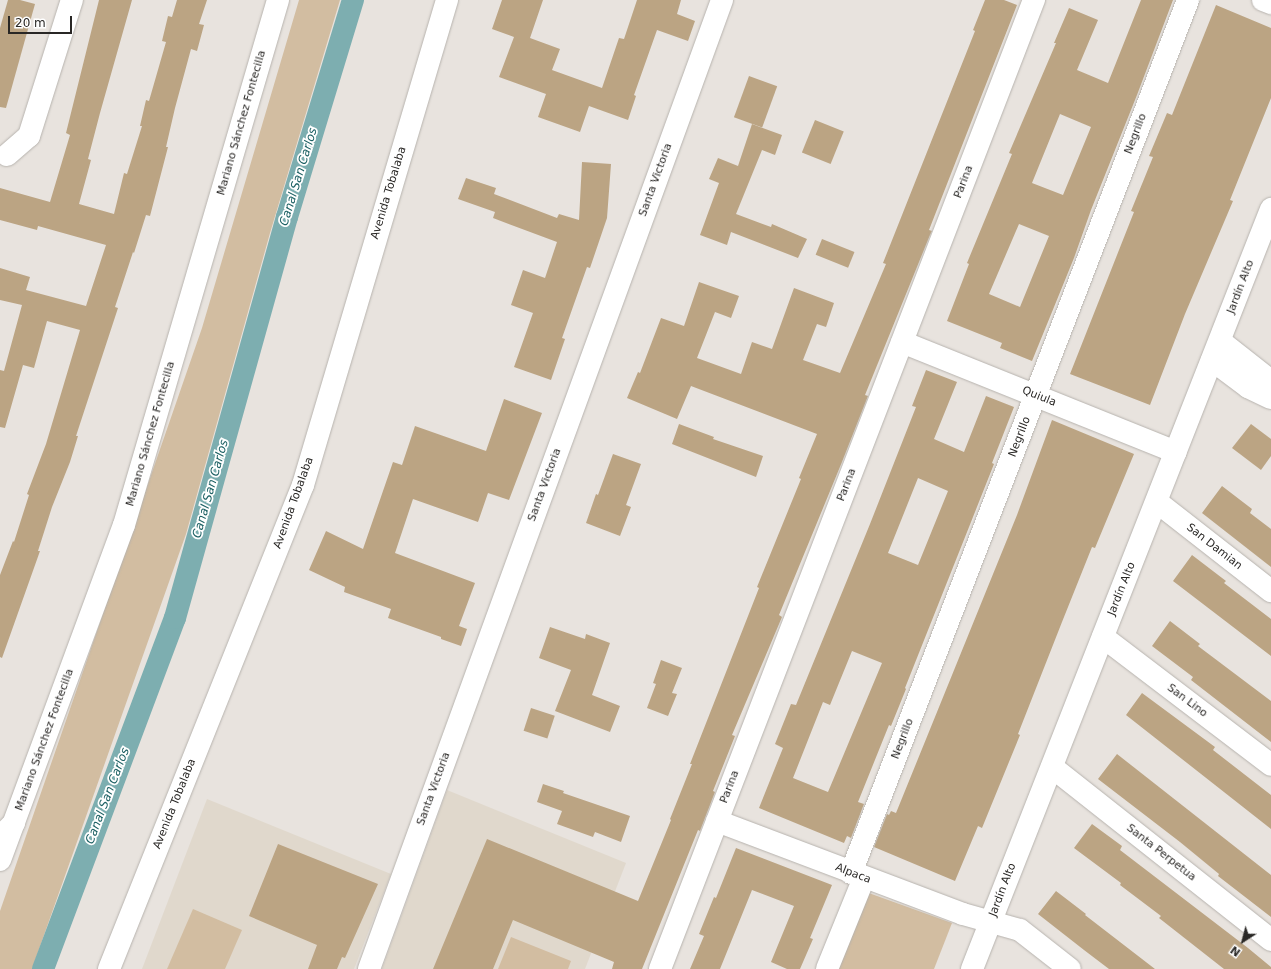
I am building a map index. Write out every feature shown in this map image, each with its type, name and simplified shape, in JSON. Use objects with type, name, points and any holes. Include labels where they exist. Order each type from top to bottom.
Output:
[{"type":"street","name":"Mariano Sánchez Fontecilla","points":[[0,860],[7,830],[124,525],[278,0]]},
{"type":"street","name":"Avenida Tobalaba","points":[[109,969],[303,485],[447,0]]},
{"type":"street","name":"Santa Victoria","points":[[368,969],[722,0]]},
{"type":"street","name":"Parina","points":[[660,969],[1034,0]]},
{"type":"street","name":"Negrillo","points":[[827,969],[858,875],[1036,396],[1188,0]]},
{"type":"street","points":[[1263,0],[1271,3]]},
{"type":"street","points":[[7,155],[29,136],[65,2]]},
{"type":"street","name":"Jardín Alto","points":[[972,969],[1271,208]]},
{"type":"street","points":[[1220,340],[1271,381]]},
{"type":"street","name":"Quiula","points":[[902,342],[1176,452]]},
{"type":"street","points":[[1212,360],[1248,387],[1271,398]]},
{"type":"street","name":"San Damian","points":[[1156,502],[1271,591]]},
{"type":"street","name":"San Lino","points":[[1103,637],[1271,765]]},
{"type":"street","name":"Santa Perpetua","points":[[1052,767],[1271,940]]},
{"type":"street","name":"Alpaca","points":[[717,821],[963,914],[1020,930],[1070,969]]},
{"type":"shaded area","points":[[299,0],[340,0],[270,233],[186,534],[32,969],[0,969],[0,911],[202,328]]},
{"type":"shaded area","points":[[447,790],[626,863],[585,969],[382,969]]},
{"type":"shaded area","points":[[207,799],[391,874],[354,969],[142,969]]},
{"type":"shaded area","points":[[866,892],[952,923],[934,969],[834,969]]},
{"type":"shaded area","points":[[193,909],[242,930],[225,969],[167,969]]},
{"type":"shaded area","points":[[511,937],[571,961],[568,969],[498,969]]},
{"type":"building","points":[[8,0],[20,0],[35,4],[6,108],[0,107],[0,28]]},
{"type":"building","points":[[99,0],[132,0],[88,159],[91,160],[79,204],[114,214],[124,173],[127,174],[142,126],[140,126],[146,100],[149,101],[166,42],[162,41],[168,16],[172,17],[177,0],[207,0],[199,24],[204,25],[197,51],[191,49],[175,108],[166,147],[168,147],[150,216],[146,215],[134,253],[133,252],[115,307],[118,308],[76,436],[78,436],[70,462],[52,507],[38,551],[40,551],[2,658],[0,657],[0,575],[13,541],[14,542],[29,495],[27,494],[46,444],[80,330],[47,321],[34,368],[23,365],[5,428],[0,427],[0,370],[4,371],[22,305],[0,300],[0,268],[30,277],[26,290],[86,306],[106,245],[38,226],[37,230],[0,220],[0,188],[50,202],[70,135],[66,133]]},
{"type":"building","points":[[502,0],[543,0],[530,38],[560,49],[552,70],[602,88],[619,38],[624,39],[637,0],[681,0],[677,14],[695,21],[688,41],[657,30],[634,95],[636,96],[628,120],[589,106],[580,132],[538,117],[546,94],[499,77],[514,37],[492,29]]},
{"type":"building","points":[[985,0],[1004,0],[1017,5],[929,230],[932,231],[865,395],[868,396],[779,615],[782,617],[732,735],[735,736],[713,791],[715,792],[700,831],[698,830],[642,969],[612,969],[614,962],[513,920],[493,969],[433,969],[487,839],[638,901],[671,820],[670,819],[692,764],[690,764],[759,588],[757,587],[801,479],[799,478],[817,434],[691,386],[677,419],[627,398],[638,372],[640,373],[661,318],[684,326],[699,282],[739,296],[731,318],[715,312],[697,358],[741,374],[752,342],[772,349],[794,288],[834,303],[826,327],[817,324],[803,360],[840,373],[886,264],[883,263],[975,31],[973,30]]},
{"type":"building","points":[[1141,0],[1173,0],[1091,210],[1074,258],[1032,361],[1000,348],[1002,343],[947,321],[969,264],[967,263],[1012,154],[1009,153],[1056,43],[1054,43],[1069,8],[1098,20],[1077,70],[1108,83]],"holes":[[[1060,114],[1091,127],[1063,195],[1032,183]],[[1019,224],[1049,236],[1020,307],[989,294]]]},
{"type":"building","points":[[1216,5],[1271,28],[1271,98],[1230,200],[1233,201],[1185,314],[1150,405],[1070,374],[1134,212],[1131,211],[1153,157],[1149,156],[1167,113],[1172,115]]},
{"type":"building","points":[[749,76],[777,86],[762,128],[734,117]]},
{"type":"building","points":[[815,120],[844,132],[831,164],[802,152]]},
{"type":"building","points":[[752,124],[782,135],[775,155],[762,150],[736,214],[771,227],[772,224],[807,239],[798,258],[731,232],[727,245],[700,235],[719,183],[709,179],[718,158],[738,166]]},
{"type":"building","points":[[582,162],[611,164],[607,218],[590,268],[587,267],[562,338],[565,339],[551,380],[514,367],[533,313],[511,305],[523,270],[545,278],[557,242],[493,218],[495,212],[458,199],[466,178],[496,188],[494,194],[557,218],[559,214],[579,220]]},
{"type":"building","points":[[822,239],[854,252],[848,268],[816,255]]},
{"type":"building","points":[[926,370],[957,382],[934,439],[964,452],[986,396],[1014,407],[992,463],[994,464],[905,688],[906,689],[891,726],[889,725],[858,802],[864,804],[851,838],[847,836],[844,843],[759,808],[783,748],[775,744],[791,704],[796,705],[870,524],[916,407],[912,406]],"holes":[[[918,478],[948,491],[918,565],[888,553]],[[852,651],[882,663],[828,792],[793,778],[823,702],[830,705]]]},
{"type":"building","points":[[504,399],[542,413],[509,500],[488,493],[478,522],[413,499],[395,553],[475,583],[459,626],[467,629],[461,646],[441,639],[441,637],[388,618],[391,609],[344,592],[345,587],[309,570],[326,531],[363,549],[393,462],[402,465],[415,426],[486,451]]},
{"type":"building","points":[[1052,420],[1134,454],[1095,548],[1092,547],[1018,734],[1020,735],[982,828],[978,826],[955,881],[874,847],[887,814],[889,815],[891,811],[896,813],[1017,515]]},
{"type":"building","points":[[679,424],[714,437],[713,439],[763,456],[756,477],[672,444]]},
{"type":"building","points":[[1251,424],[1271,439],[1271,456],[1261,470],[1232,448]]},
{"type":"building","points":[[613,454],[641,464],[626,505],[631,507],[620,536],[586,523],[596,494],[598,495]]},
{"type":"building","points":[[1222,486],[1252,509],[1250,513],[1271,529],[1271,567],[1202,513]]},
{"type":"building","points":[[1192,555],[1226,581],[1224,583],[1271,619],[1271,656],[1173,581]]},
{"type":"building","points":[[1170,621],[1200,644],[1198,646],[1271,701],[1271,742],[1191,680],[1193,677],[1152,646]]},
{"type":"building","points":[[550,627],[585,639],[586,634],[610,643],[592,695],[620,706],[610,732],[555,711],[571,670],[539,658]]},
{"type":"building","points":[[661,660],[682,668],[672,693],[677,694],[668,716],[647,708],[656,684],[653,683]]},
{"type":"building","points":[[1142,693],[1215,747],[1213,750],[1271,795],[1271,829],[1126,715]]},
{"type":"building","points":[[531,708],[555,716],[547,739],[524,731]]},
{"type":"building","points":[[1117,754],[1271,875],[1271,917],[1218,876],[1219,874],[1180,842],[1098,779]]},
{"type":"building","points":[[543,784],[564,791],[563,793],[630,816],[621,842],[595,832],[593,837],[557,824],[562,811],[537,802]]},
{"type":"building","points":[[1092,824],[1122,846],[1120,850],[1248,948],[1271,967],[1271,969],[1224,969],[1159,918],[1161,916],[1120,885],[1121,883],[1074,848]]},
{"type":"building","points":[[278,844],[378,884],[345,958],[342,957],[337,969],[308,969],[317,945],[249,916]]},
{"type":"building","points":[[736,848],[832,885],[810,938],[813,939],[800,969],[787,969],[771,962],[794,906],[752,890],[720,969],[690,969],[704,936],[699,934],[714,897],[716,898]]},
{"type":"building","points":[[1056,891],[1155,969],[1109,969],[1038,914]]},
{"type":"waterway","name":"Canal San Carlos","points":[[43,969],[175,618],[287,217],[353,0]]}]
